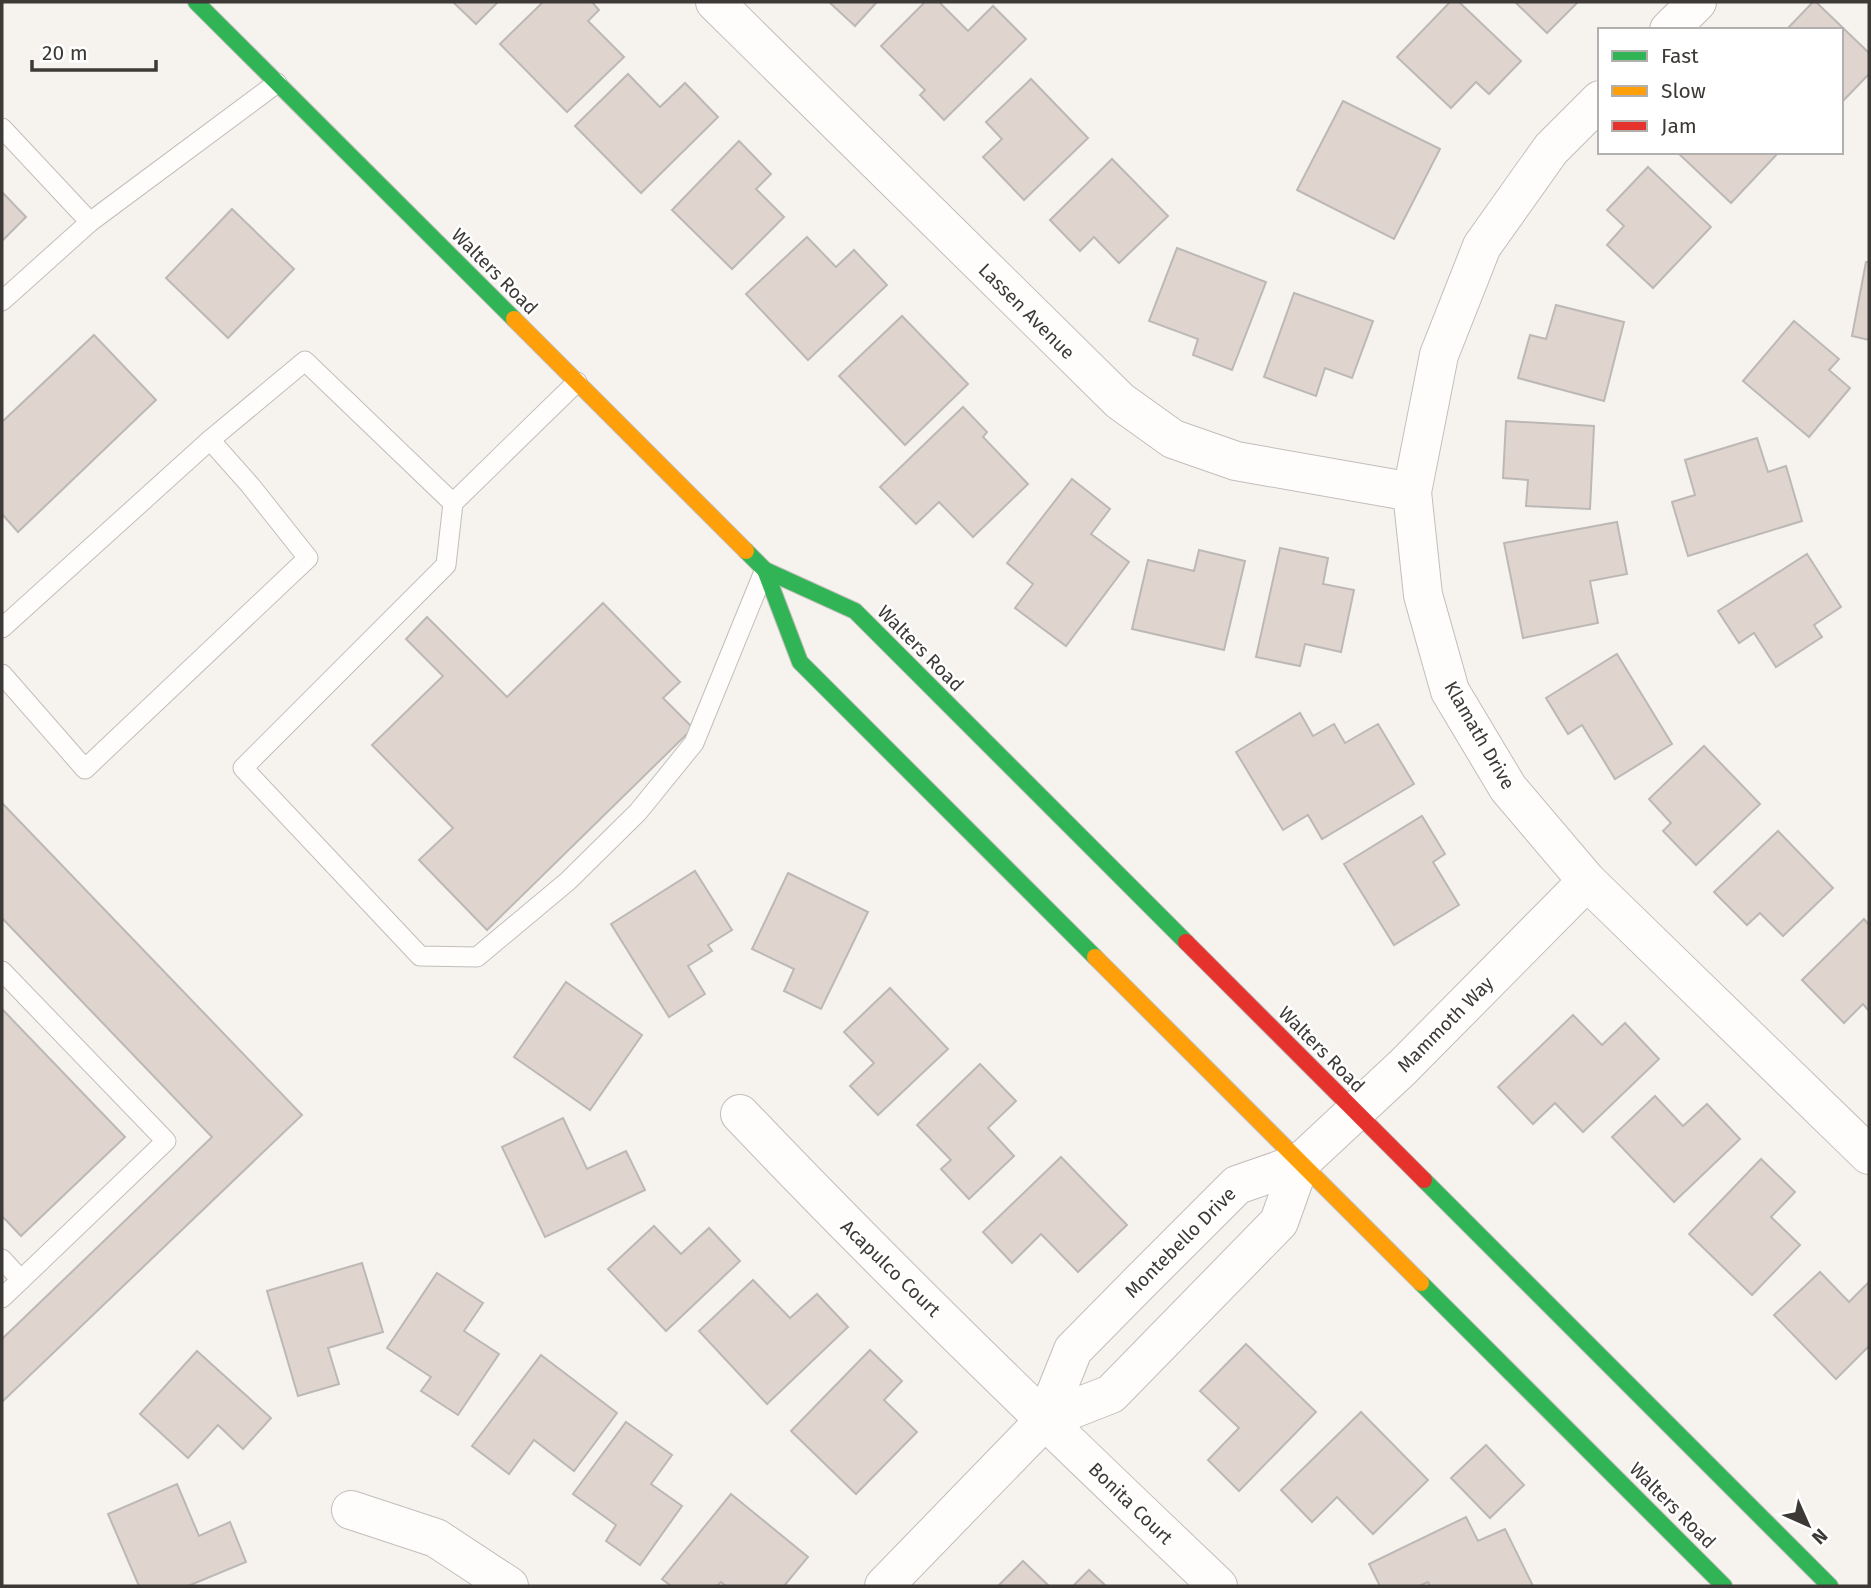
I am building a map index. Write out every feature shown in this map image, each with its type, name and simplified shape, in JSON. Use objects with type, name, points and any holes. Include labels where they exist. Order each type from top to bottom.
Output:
[{"type":"main road","name":"Walters Road","points":[[196,2],[765,570],[855,611],[1830,1586]]},
{"type":"main road","name":"Walters Road","points":[[765,570],[800,662],[1724,1586]]},
{"type":"street","name":"Lassen Avenue","points":[[715,2],[1120,401],[1173,439],[1236,461],[1412,492]]},
{"type":"street","points":[[1671,28],[1697,2]]},
{"type":"street","name":"Klamath Drive","points":[[1598,102],[1551,149],[1482,246],[1438,355],[1412,492],[1423,595],[1450,691],[1508,788],[1587,881],[1867,1148]]},
{"type":"street","name":"Mammoth Way","points":[[1300,1163],[1403,1067],[1587,881]]},
{"type":"street","name":"Acapulco Court","points":[[740,1114],[836,1215],[1045,1420]]},
{"type":"street","name":"Montebello Drive","points":[[884,1586],[1045,1420],[1073,1350],[1142,1279],[1237,1185],[1300,1163]]},
{"type":"street","name":"Montebello Drive","points":[[1045,1420],[1111,1394],[1279,1222],[1300,1163]]},
{"type":"street","name":"Bonita Court","points":[[1045,1420],[1218,1586]]},
{"type":"street","points":[[351,1510],[436,1538],[509,1586]]},
{"type":"lane","points":[[2,301],[90,222],[277,83]]},
{"type":"lane","points":[[2,128],[90,222]]},
{"type":"lane","points":[[2,628],[210,440],[305,361],[453,503]]},
{"type":"lane","points":[[577,382],[453,503],[446,565],[243,768],[421,956],[477,957],[568,881],[639,812],[695,743],[765,570]]},
{"type":"lane","points":[[2,674],[85,769],[308,558],[210,440]]},
{"type":"lane","points":[[2,971],[166,1141],[2,1298]]},
{"type":"lane","points":[[2,1259],[21,1280]]},
{"type":"building","points":[[453,2],[498,2],[476,24]]},
{"type":"building","points":[[543,2],[592,2],[599,10],[588,21],[624,57],[567,112],[500,44]]},
{"type":"building","points":[[829,2],[877,2],[855,26]]},
{"type":"building","points":[[925,2],[939,2],[968,31],[993,6],[1026,39],[944,120],[920,95],[925,90],[881,46]]},
{"type":"building","points":[[1450,2],[1459,2],[1521,61],[1489,94],[1476,82],[1451,108],[1397,57]]},
{"type":"building","points":[[1515,2],[1578,2],[1547,33]]},
{"type":"building","points":[[1816,2],[1869,53],[1869,74],[1843,101],[1843,28],[1788,28]]},
{"type":"building","points":[[628,74],[660,107],[685,83],[718,117],[641,193],[575,126]]},
{"type":"building","points":[[1031,79],[1088,138],[1024,200],[983,157],[1002,139],[986,122]]},
{"type":"building","points":[[1343,101],[1440,149],[1394,239],[1297,190]]},
{"type":"building","points":[[739,141],[771,174],[756,189],[784,217],[732,269],[672,210]]},
{"type":"building","points":[[1679,154],[1777,154],[1731,203]]},
{"type":"building","points":[[1112,159],[1168,216],[1119,263],[1094,237],[1080,251],[1050,220]]},
{"type":"building","points":[[1648,167],[1711,227],[1653,288],[1607,245],[1624,226],[1607,210]]},
{"type":"building","points":[[2,192],[26,217],[2,241]]},
{"type":"building","points":[[232,209],[294,269],[228,338],[166,278]]},
{"type":"building","points":[[807,237],[836,267],[854,250],[887,285],[808,360],[746,294]]},
{"type":"building","points":[[1177,248],[1266,282],[1232,370],[1193,355],[1198,339],[1149,321]]},
{"type":"building","points":[[1866,262],[1869,262],[1869,340],[1852,336]]},
{"type":"building","points":[[1294,293],[1373,321],[1352,378],[1325,368],[1316,396],[1264,377]]},
{"type":"building","points":[[1556,305],[1624,322],[1604,401],[1518,378],[1530,335],[1546,339]]},
{"type":"building","points":[[902,316],[968,384],[905,445],[839,376]]},
{"type":"building","points":[[1794,321],[1839,359],[1829,370],[1850,388],[1809,437],[1743,381]]},
{"type":"building","points":[[94,335],[156,400],[18,532],[2,514],[2,422]]},
{"type":"building","points":[[963,407],[987,432],[983,437],[1028,484],[973,537],[939,502],[916,524],[880,487]]},
{"type":"building","points":[[1506,421],[1594,426],[1590,509],[1526,506],[1528,480],[1503,478]]},
{"type":"building","points":[[1757,438],[1768,472],[1786,466],[1802,521],[1688,556],[1672,502],[1695,495],[1685,460]]},
{"type":"building","points":[[1072,479],[1110,509],[1091,534],[1129,562],[1066,646],[1015,608],[1033,584],[1007,563]]},
{"type":"building","points":[[1617,522],[1627,574],[1590,581],[1598,623],[1523,638],[1504,543]]},
{"type":"building","points":[[1280,548],[1328,558],[1323,584],[1354,590],[1341,652],[1305,644],[1300,666],[1256,657]]},
{"type":"building","points":[[1199,550],[1245,561],[1224,650],[1132,629],[1148,560],[1194,571]]},
{"type":"building","points":[[1807,554],[1841,607],[1814,625],[1822,637],[1776,667],[1754,633],[1739,643],[1718,611]]},
{"type":"building","points":[[603,603],[680,682],[663,698],[693,728],[487,930],[419,860],[453,828],[372,745],[443,676],[406,639],[427,617],[507,697]]},
{"type":"building","points":[[1617,654],[1672,744],[1615,779],[1582,725],[1568,734],[1546,698]]},
{"type":"building","points":[[1300,713],[1313,736],[1334,724],[1345,743],[1378,724],[1414,784],[1322,839],[1308,815],[1283,830],[1236,752]]},
{"type":"building","points":[[1704,746],[1760,804],[1696,865],[1663,831],[1671,823],[1649,799]]},
{"type":"building","points":[[2,803],[302,1115],[2,1402],[2,1339],[212,1137],[2,918]]},
{"type":"building","points":[[1422,816],[1445,854],[1433,862],[1459,905],[1394,945],[1344,864]]},
{"type":"building","points":[[1778,831],[1833,888],[1783,936],[1760,913],[1747,925],[1714,892]]},
{"type":"building","points":[[695,871],[732,930],[708,945],[712,951],[688,966],[705,994],[669,1017],[611,924]]},
{"type":"building","points":[[788,873],[868,912],[821,1009],[784,991],[794,969],[752,949]]},
{"type":"building","points":[[1864,919],[1869,925],[1869,1011],[1863,1004],[1844,1023],[1802,980]]},
{"type":"building","points":[[566,982],[642,1035],[590,1110],[514,1057]]},
{"type":"building","points":[[890,988],[948,1049],[878,1115],[850,1086],[874,1063],[844,1032]]},
{"type":"building","points":[[2,1009],[125,1137],[21,1236],[2,1216]]},
{"type":"building","points":[[1573,1015],[1602,1045],[1625,1023],[1659,1059],[1583,1132],[1555,1103],[1533,1124],[1498,1087]]},
{"type":"building","points":[[980,1064],[1016,1101],[988,1128],[1014,1156],[969,1199],[941,1169],[951,1160],[917,1125]]},
{"type":"building","points":[[1655,1096],[1683,1126],[1707,1104],[1740,1139],[1674,1202],[1612,1137]]},
{"type":"building","points":[[563,1118],[587,1169],[626,1151],[645,1190],[545,1237],[502,1147]]},
{"type":"building","points":[[1061,1157],[1127,1225],[1078,1272],[1041,1234],[1012,1263],[983,1232]]},
{"type":"building","points":[[1761,1159],[1795,1192],[1771,1217],[1800,1245],[1752,1295],[1689,1234]]},
{"type":"building","points":[[654,1226],[681,1254],[709,1228],[740,1261],[666,1331],[608,1269]]},
{"type":"building","points":[[362,1263],[383,1332],[328,1348],[339,1384],[298,1396],[267,1291]]},
{"type":"building","points":[[1820,1272],[1849,1302],[1869,1282],[1869,1346],[1836,1379],[1774,1315]]},
{"type":"building","points":[[437,1273],[483,1303],[464,1331],[499,1354],[458,1415],[421,1391],[431,1377],[387,1348]]},
{"type":"building","points":[[753,1280],[790,1318],[817,1294],[848,1327],[767,1404],[699,1331]]},
{"type":"building","points":[[1246,1344],[1316,1412],[1239,1491],[1208,1460],[1239,1428],[1200,1391]]},
{"type":"building","points":[[870,1350],[902,1381],[884,1400],[917,1432],[856,1494],[791,1431]]},
{"type":"building","points":[[197,1351],[271,1418],[243,1449],[218,1425],[188,1458],[140,1414]]},
{"type":"building","points":[[541,1355],[617,1413],[574,1471],[534,1440],[509,1474],[472,1446]]},
{"type":"building","points":[[1361,1412],[1428,1480],[1373,1534],[1337,1497],[1312,1522],[1281,1490]]},
{"type":"building","points":[[626,1422],[672,1455],[651,1484],[682,1506],[640,1565],[606,1541],[616,1525],[573,1494]]},
{"type":"building","points":[[1486,1445],[1524,1485],[1490,1518],[1451,1478]]},
{"type":"building","points":[[177,1484],[199,1536],[230,1522],[246,1562],[188,1586],[139,1586],[108,1514]]},
{"type":"building","points":[[731,1494],[808,1557],[784,1586],[726,1586],[721,1582],[717,1586],[671,1586],[662,1579]]},
{"type":"building","points":[[1466,1517],[1478,1541],[1505,1529],[1533,1586],[1430,1586],[1428,1582],[1419,1586],[1380,1586],[1369,1564]]},
{"type":"building","points":[[1023,1561],[1049,1586],[998,1586]]},
{"type":"building","points":[[1089,1570],[1106,1586],[1073,1586]]},
{"type":"traffic: fast","points":[[196,2],[514,319]]},
{"type":"traffic: fast","points":[[746,551],[765,570],[855,611],[1186,942]]},
{"type":"traffic: fast","points":[[765,570],[800,662],[1095,957]]},
{"type":"traffic: fast","points":[[1424,1180],[1830,1586]]},
{"type":"traffic: fast","points":[[1421,1283],[1724,1586]]},
{"type":"traffic: slow","points":[[514,319],[746,551]]},
{"type":"traffic: slow","points":[[1095,957],[1421,1283]]},
{"type":"traffic: jam","points":[[1186,942],[1424,1180]]}]
